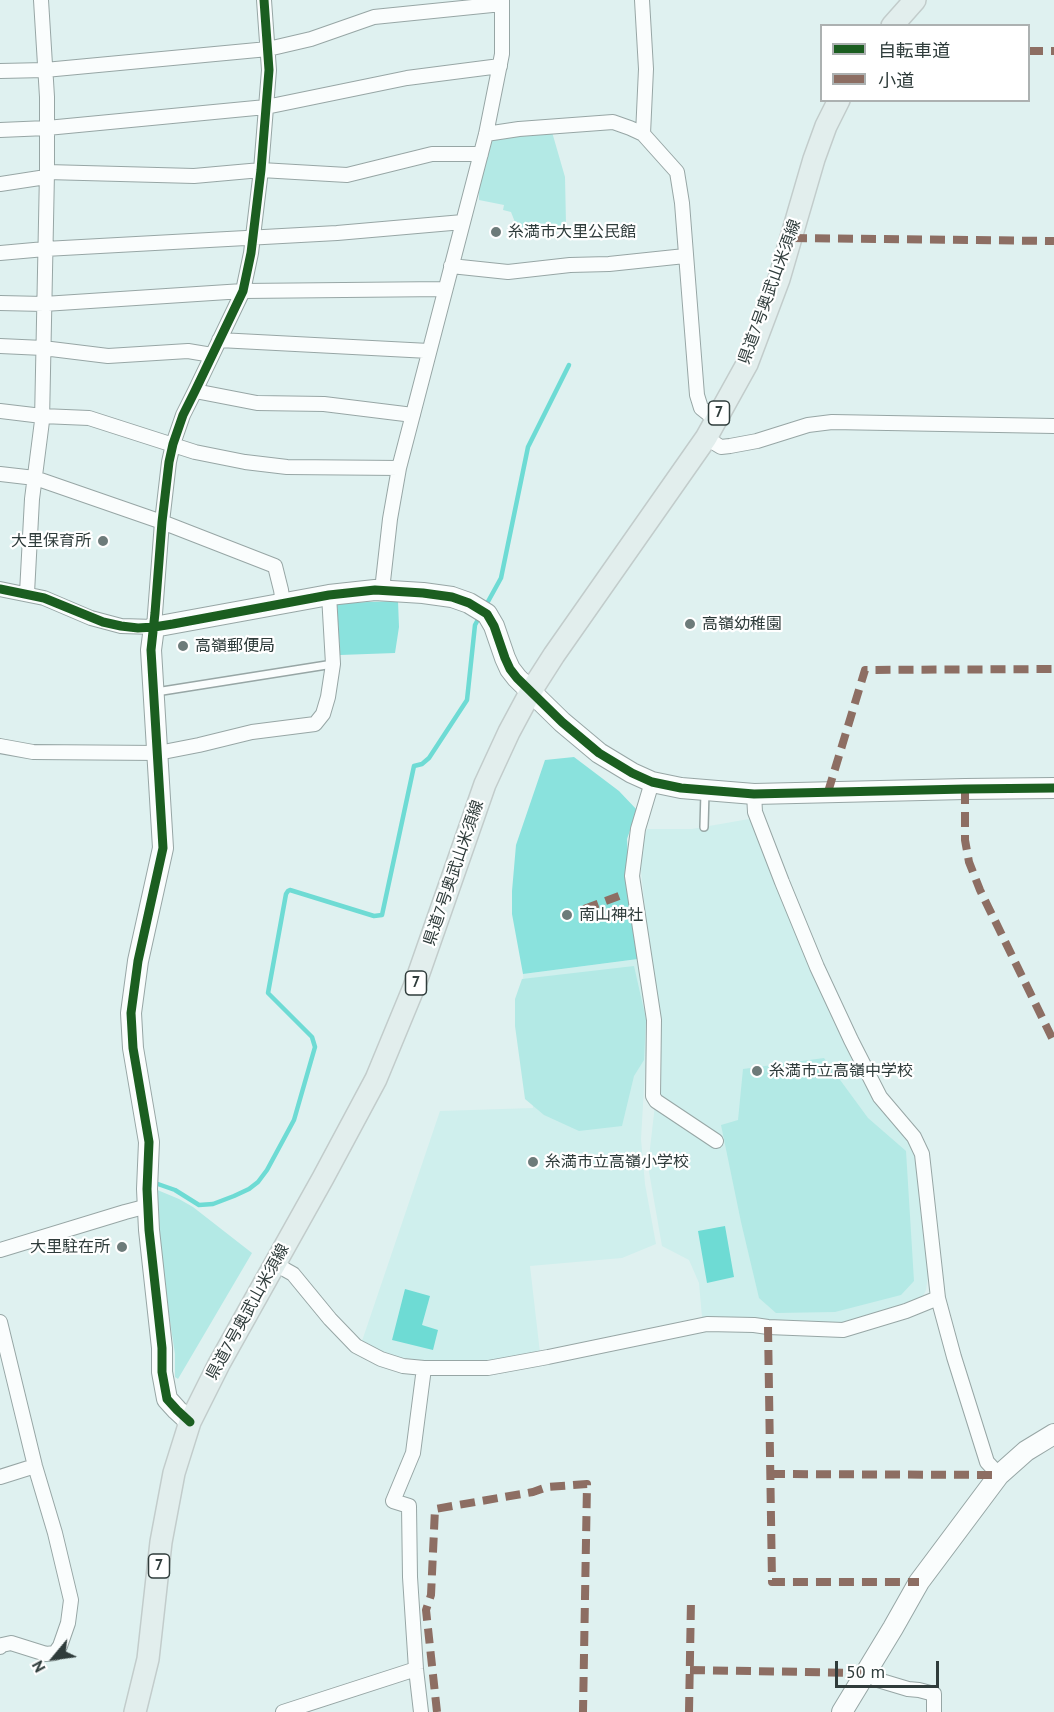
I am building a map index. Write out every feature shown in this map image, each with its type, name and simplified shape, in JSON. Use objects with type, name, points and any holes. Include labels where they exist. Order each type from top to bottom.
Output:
[{"type":"main road","points":[[894,24],[915,0]]},
{"type":"main road","name":"県道7号奥武山米須線","points":[[135,1712],[148,1659],[161,1542],[174,1473],[190,1422],[219,1364],[376,1079],[414,987],[485,784],[509,732],[554,655],[705,438],[747,364],[779,279],[814,159],[838,102]]},
{"type":"street","points":[[27,594],[42,416],[46,128],[41,0]]},
{"type":"street","points":[[190,1422],[167,1399],[162,1372],[162,1348],[148,1206],[149,1142],[134,1048],[131,1013],[138,961],[164,848],[151,650],[169,462],[183,415],[243,291],[253,237],[266,107],[268,49],[264,0]]},
{"type":"street","points":[[642,0],[646,69],[643,135]]},
{"type":"street","points":[[0,71],[45,70],[268,49],[311,39],[374,17],[502,2],[500,66],[481,154],[399,468],[390,519],[382,590]]},
{"type":"street","points":[[0,130],[46,128],[266,107],[407,78],[500,66]]},
{"type":"street","points":[[486,134],[530,128],[613,122],[643,135],[677,172],[682,203],[697,395],[701,408],[716,420]]},
{"type":"street","points":[[0,184],[46,175],[194,176],[261,170],[347,175],[432,154],[481,154]]},
{"type":"street","points":[[0,254],[45,249],[337,233],[463,222]]},
{"type":"street","points":[[451,266],[508,272],[685,256]]},
{"type":"street","points":[[0,303],[44,304],[243,291],[445,289]]},
{"type":"street","points":[[219,340],[429,351]]},
{"type":"street","points":[[0,346],[43,348],[108,356],[188,351],[212,355]]},
{"type":"street","points":[[195,391],[257,403],[324,404],[413,415]]},
{"type":"street","points":[[0,411],[89,418],[195,452],[245,462],[287,467],[399,468]]},
{"type":"street","points":[[705,438],[721,447],[730,446],[757,441],[808,425],[832,422],[1054,426]]},
{"type":"street","points":[[0,474],[35,478],[162,522],[274,566],[283,603]]},
{"type":"street","points":[[0,589],[44,598],[104,622],[121,626],[154,627],[329,595],[382,590],[452,597],[469,603],[487,614],[494,626],[510,669],[562,722],[599,753],[652,782],[681,788],[754,794],[1054,788]]},
{"type":"street","points":[[0,746],[33,752],[158,753],[252,732],[315,724],[323,714],[333,664],[329,595]]},
{"type":"street","points":[[652,782],[638,829],[632,876],[654,1020],[653,1096],[656,1101],[716,1141]]},
{"type":"street","points":[[754,794],[755,812],[817,967],[880,1097],[914,1137],[922,1154],[939,1298],[954,1357],[987,1462],[999,1475]]},
{"type":"street","points":[[0,1250],[148,1206]]},
{"type":"street","points":[[275,1264],[292,1274],[356,1346],[381,1359],[403,1366],[424,1368],[488,1368],[707,1324],[843,1330],[906,1311],[939,1298]]},
{"type":"street","points":[[0,1322],[71,1600],[68,1623],[60,1646],[55,1653],[46,1654],[11,1643],[0,1647]]},
{"type":"street","points":[[421,1712],[410,1577],[409,1506],[393,1501],[413,1453],[424,1368]]},
{"type":"street","points":[[842,1712],[919,1582],[999,1475],[1026,1451],[1054,1434]]},
{"type":"street","points":[[0,1477],[35,1466]]},
{"type":"street","points":[[284,1712],[416,1669]]},
{"type":"street","points":[[864,1673],[878,1680],[934,1694],[934,1712]]},
{"type":"lane","points":[[154,692],[333,664]]},
{"type":"lane","points":[[704,827],[705,790]]},
{"type":"shaded area","points":[[552,132],[565,177],[566,224],[533,233],[518,230],[511,212],[503,210],[504,205],[479,200],[479,186],[492,138]]},
{"type":"shaded area","points":[[398,601],[399,627],[395,653],[340,655],[337,605]]},
{"type":"shaded area","points":[[574,757],[619,791],[637,810],[627,839],[630,896],[638,959],[523,974],[512,914],[516,845],[545,760]]},
{"type":"shaded area","name":"糸満市立高嶺中学校","points":[[749,819],[753,822],[782,902],[846,1046],[873,1100],[901,1131],[915,1154],[929,1269],[926,1290],[923,1296],[903,1305],[839,1324],[702,1317],[699,1283],[689,1260],[662,1246],[648,1166],[656,1096],[648,939],[639,851],[647,829],[692,829]]},
{"type":"shaded area","name":"糸満市立高嶺小学校","points":[[638,959],[648,1019],[641,1139],[645,1184],[656,1244],[622,1258],[530,1266],[540,1353],[500,1361],[444,1363],[389,1356],[362,1341],[440,1111],[533,1108],[523,974]]},
{"type":"shaded area","points":[[634,966],[646,1019],[644,1060],[634,1076],[622,1126],[579,1131],[544,1115],[525,1099],[515,1026],[515,999],[522,979]]},
{"type":"shaded area","points":[[824,1058],[868,1118],[906,1151],[914,1281],[901,1295],[835,1312],[776,1313],[759,1298],[721,1125],[738,1120],[743,1069]]},
{"type":"shaded area","points":[[155,1189],[193,1207],[252,1253],[178,1379],[175,1377],[175,1354],[161,1262]]},
{"type":"shaded area","points":[[725,1226],[734,1277],[707,1283],[698,1231]]},
{"type":"shaded area","points":[[405,1289],[430,1296],[422,1325],[438,1330],[433,1350],[392,1340]]},
{"type":"waterway","points":[[485,607],[501,578],[528,447],[569,365]]},
{"type":"waterway","points":[[155,1183],[175,1190],[199,1205],[213,1204],[249,1189],[267,1170],[294,1120],[315,1047],[312,1037],[268,993],[286,894],[290,890],[374,916],[382,915],[414,766],[422,764],[429,758],[467,700],[475,625],[481,614]]},
{"type":"marked path","points":[[1030,51],[1054,51]]},
{"type":"marked path","points":[[792,238],[1054,241]]},
{"type":"marked path","points":[[828,792],[865,670],[1054,669]]},
{"type":"marked path","points":[[965,789],[965,840],[969,862],[980,890],[1054,1042]]},
{"type":"marked path","points":[[584,909],[619,896]]},
{"type":"marked path","points":[[768,1327],[772,1582],[919,1582]]},
{"type":"marked path","points":[[770,1474],[999,1475]]},
{"type":"marked path","points":[[437,1712],[426,1610],[431,1595],[435,1509],[533,1492],[547,1487],[587,1484],[583,1712]]},
{"type":"marked path","points":[[689,1712],[691,1600]]},
{"type":"marked path","points":[[690,1670],[864,1673]]},
{"type":"cycle path","points":[[190,1422],[167,1399],[162,1372],[162,1348],[149,1230],[147,1189],[149,1142],[133,1048],[131,1013],[138,961],[163,848],[151,650],[169,462],[183,415],[243,291],[251,253],[261,170],[269,70],[264,0]]},
{"type":"cycle path","points":[[0,589],[44,598],[103,622],[138,628],[173,624],[329,595],[375,590],[452,597],[469,603],[487,614],[494,626],[510,669],[562,722],[599,753],[652,782],[681,788],[754,794],[1054,788]]},
{"type":"place","name":"糸満市大里公民館","points":[[496,232]]},
{"type":"place","name":"大里保育所","points":[[103,541]]},
{"type":"place","name":"高嶺幼稚園","points":[[690,624]]},
{"type":"place","name":"高嶺郵便局","points":[[183,646]]},
{"type":"place","name":"南山神社","points":[[567,915]]},
{"type":"place","name":"糸満市立高嶺中学校","points":[[757,1071]]},
{"type":"place","name":"糸満市立高嶺小学校","points":[[533,1162]]},
{"type":"place","name":"大里駐在所","points":[[122,1247]]}]
